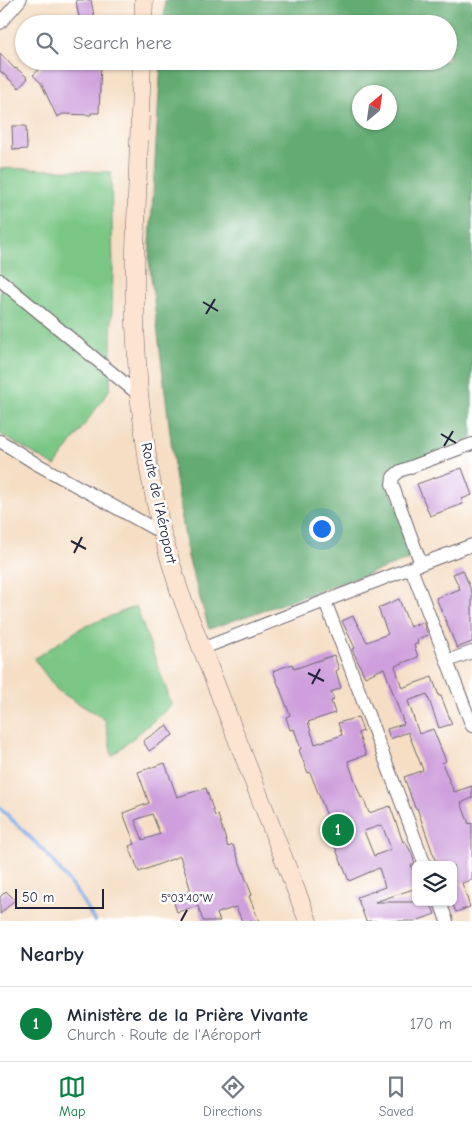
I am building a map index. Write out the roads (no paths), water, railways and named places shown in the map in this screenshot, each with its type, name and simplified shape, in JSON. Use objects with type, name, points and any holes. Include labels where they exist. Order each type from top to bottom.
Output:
[{"type":"main road","points":[[143,15],[144,0]]},
{"type":"main road","name":"Route de l'Aéroport","points":[[142,70],[135,250],[135,326],[139,395],[149,470],[162,533],[179,590],[308,921]]},
{"type":"street","points":[[0,23],[20,0]]},
{"type":"street","points":[[0,280],[139,395]]},
{"type":"street","points":[[0,441],[35,463],[162,533]]},
{"type":"street","points":[[472,444],[400,471],[393,477],[392,484],[447,661],[472,726]]},
{"type":"street","points":[[202,649],[472,545]]},
{"type":"street","points":[[325,601],[423,861]]},
{"type":"street","points":[[447,661],[472,652]]},
{"type":"street","points":[[441,906],[447,921]]},
{"type":"waterway","points":[[0,808],[46,853],[79,895],[95,921]]},
{"type":"place","name":"Ministère de la Prière Vivante","points":[[338,830]]}]
